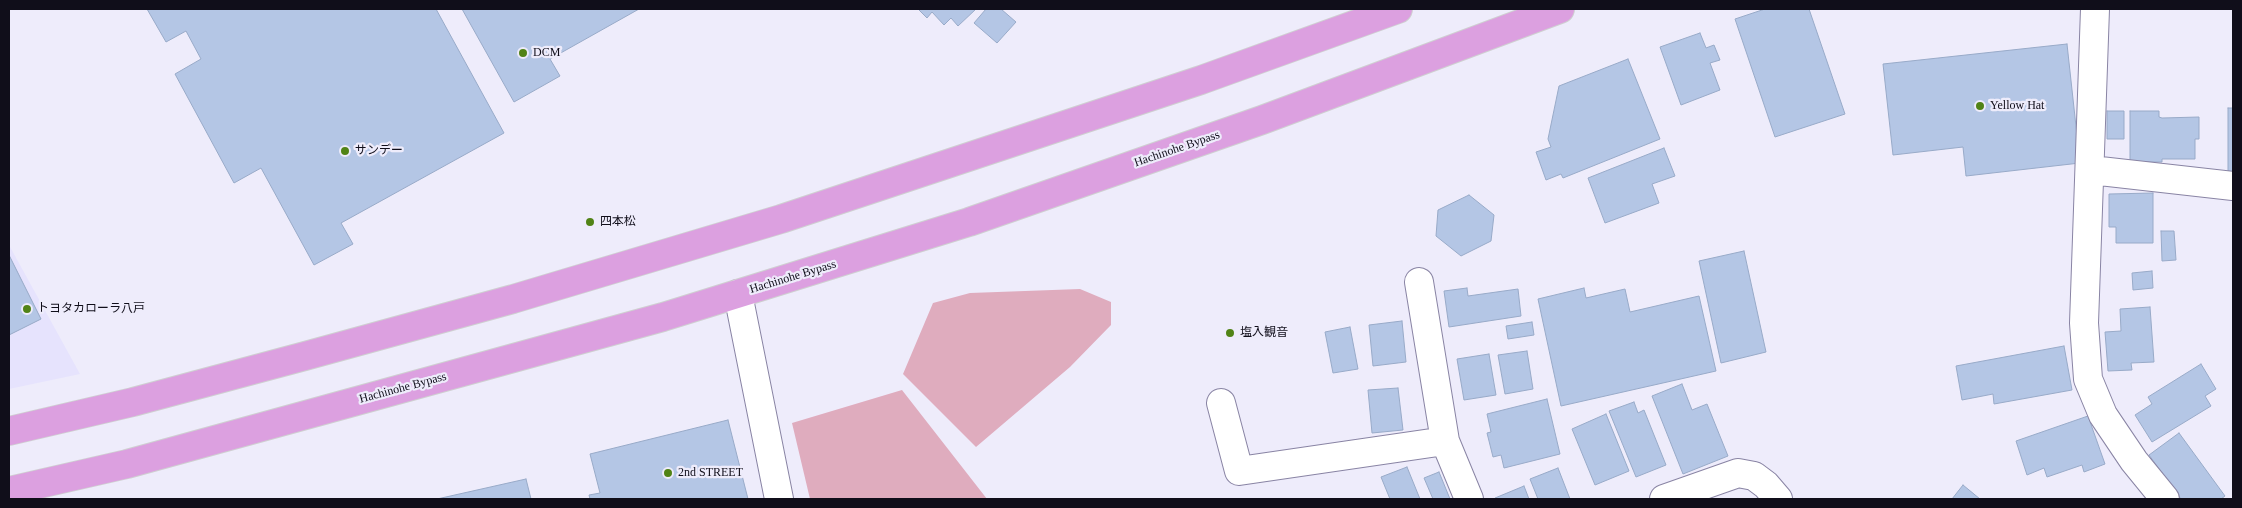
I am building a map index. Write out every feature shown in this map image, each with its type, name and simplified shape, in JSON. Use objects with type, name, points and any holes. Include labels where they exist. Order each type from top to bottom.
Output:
[{"type":"highway","points":[[9,431],[133,402],[314,354],[513,299],[781,219],[1202,80],[1398,9]]},
{"type":"highway","name":"Hachinohe Bypass","points":[[9,491],[127,464],[738,294],[978,219],[1262,120],[1560,9]]},
{"type":"street","points":[[2095,9],[2091,170],[2084,323],[2088,379],[2103,415],[2134,461],[2165,499]]},
{"type":"street","points":[[2091,170],[2233,186]]},
{"type":"street","points":[[1420,282],[1445,441],[1469,499]]},
{"type":"street","points":[[738,294],[779,499]]},
{"type":"street","points":[[1221,403],[1239,471],[1445,441]]},
{"type":"street","points":[[1664,499],[1738,473],[1754,476],[1766,485],[1778,499]]},
{"type":"shaded area","name":"トヨタカローラ八戸","points":[[9,245],[80,374],[9,389]]},
{"type":"shaded area","points":[[1080,289],[1111,302],[1111,325],[1070,367],[976,447],[903,374],[933,303],[970,293]]},
{"type":"shaded area","points":[[902,390],[987,499],[810,499],[792,423]]},
{"type":"building","name":"サンデー","points":[[147,9],[436,9],[504,133],[341,223],[353,244],[314,265],[261,168],[234,183],[175,74],[201,59],[186,31],[166,42]]},
{"type":"building","name":"DCM","points":[[462,9],[639,9],[550,59],[560,76],[514,102]]},
{"type":"building","points":[[918,9],[976,9],[958,26],[951,18],[944,25],[932,12],[927,18]]},
{"type":"building","points":[[986,9],[1001,9],[1016,22],[997,43],[974,23]]},
{"type":"building","points":[[1765,9],[1809,9],[1845,114],[1775,137],[1735,19]]},
{"type":"building","points":[[1700,33],[1706,48],[1714,45],[1720,60],[1710,63],[1720,90],[1681,105],[1660,47]]},
{"type":"building","name":"Yellow Hat","points":[[2067,44],[2080,163],[1966,176],[1963,147],[1893,155],[1883,64]]},
{"type":"building","points":[[1628,59],[1660,139],[1563,178],[1561,174],[1546,180],[1536,152],[1551,147],[1548,139],[1559,86]]},
{"type":"building","points":[[2228,108],[2233,108],[2233,172],[2228,171]]},
{"type":"building","points":[[2107,111],[2124,111],[2124,139],[2107,139]]},
{"type":"building","points":[[2130,111],[2159,111],[2159,117],[2162,118],[2199,117],[2199,139],[2195,139],[2195,159],[2162,159],[2162,162],[2130,162]]},
{"type":"building","points":[[1664,148],[1675,176],[1652,184],[1659,203],[1605,223],[1588,178]]},
{"type":"building","points":[[2153,193],[2153,243],[2116,243],[2116,227],[2109,227],[2109,194]]},
{"type":"building","points":[[1469,195],[1494,215],[1491,241],[1461,256],[1436,236],[1438,210]]},
{"type":"building","points":[[2161,231],[2174,231],[2176,260],[2162,261]]},
{"type":"building","points":[[1744,251],[1766,352],[1721,363],[1699,261]]},
{"type":"building","points":[[9,255],[41,319],[9,335]]},
{"type":"building","points":[[2152,271],[2153,288],[2133,290],[2132,273]]},
{"type":"building","points":[[1467,288],[1468,296],[1518,289],[1521,316],[1449,327],[1444,291]]},
{"type":"building","points":[[1584,288],[1586,298],[1625,289],[1630,312],[1699,296],[1716,371],[1561,406],[1538,299]]},
{"type":"building","points":[[2150,307],[2154,362],[2131,363],[2132,370],[2108,371],[2105,332],[2121,331],[2120,309]]},
{"type":"building","points":[[1402,321],[1406,362],[1373,366],[1369,325]]},
{"type":"building","points":[[1532,322],[1534,335],[1508,339],[1506,326]]},
{"type":"building","points":[[1350,327],[1358,369],[1333,373],[1325,332]]},
{"type":"building","points":[[2064,346],[2072,390],[1994,404],[1993,394],[1962,400],[1956,366]]},
{"type":"building","points":[[1527,351],[1533,389],[1505,394],[1498,355]]},
{"type":"building","points":[[1489,354],[1496,395],[1464,400],[1457,359]]},
{"type":"building","points":[[2201,364],[2216,389],[2205,396],[2211,406],[2152,442],[2135,415],[2152,404],[2148,397]]},
{"type":"building","points":[[1682,384],[1692,410],[1707,404],[1728,456],[1683,474],[1652,396]]},
{"type":"building","points":[[1398,388],[1403,430],[1372,433],[1368,390]]},
{"type":"building","points":[[1547,399],[1560,454],[1504,468],[1501,455],[1493,457],[1487,433],[1491,432],[1487,414]]},
{"type":"building","points":[[1634,402],[1638,413],[1644,410],[1666,465],[1636,477],[1609,411]]},
{"type":"building","points":[[1606,414],[1629,471],[1595,485],[1572,429]]},
{"type":"building","points":[[2088,416],[2105,464],[2084,472],[2082,465],[2047,477],[2044,468],[2027,475],[2016,441]]},
{"type":"building","name":"2nd STREET","points":[[728,420],[748,499],[590,499],[589,495],[600,493],[590,454]]},
{"type":"building","points":[[2179,433],[2225,496],[2221,499],[2181,499],[2149,455]]},
{"type":"building","points":[[1407,467],[1420,499],[1390,499],[1381,477]]},
{"type":"building","points":[[1558,468],[1570,499],[1538,499],[1530,479]]},
{"type":"building","points":[[1439,472],[1450,499],[1433,499],[1424,478]]},
{"type":"building","points":[[526,479],[531,499],[437,499]]},
{"type":"building","points":[[1963,485],[1980,499],[1952,499]]},
{"type":"building","points":[[1524,486],[1529,499],[1495,498]]},
{"type":"place","name":"DCM","points":[[523,53]]},
{"type":"place","name":"Yellow Hat","points":[[1980,106]]},
{"type":"place","name":"サンデー","points":[[345,151]]},
{"type":"place","name":"四本松","points":[[590,222]]},
{"type":"place","name":"トヨタカローラ八戸","points":[[27,309]]},
{"type":"place","name":"塩入観音","points":[[1230,333]]},
{"type":"place","name":"2nd STREET","points":[[668,473]]}]
